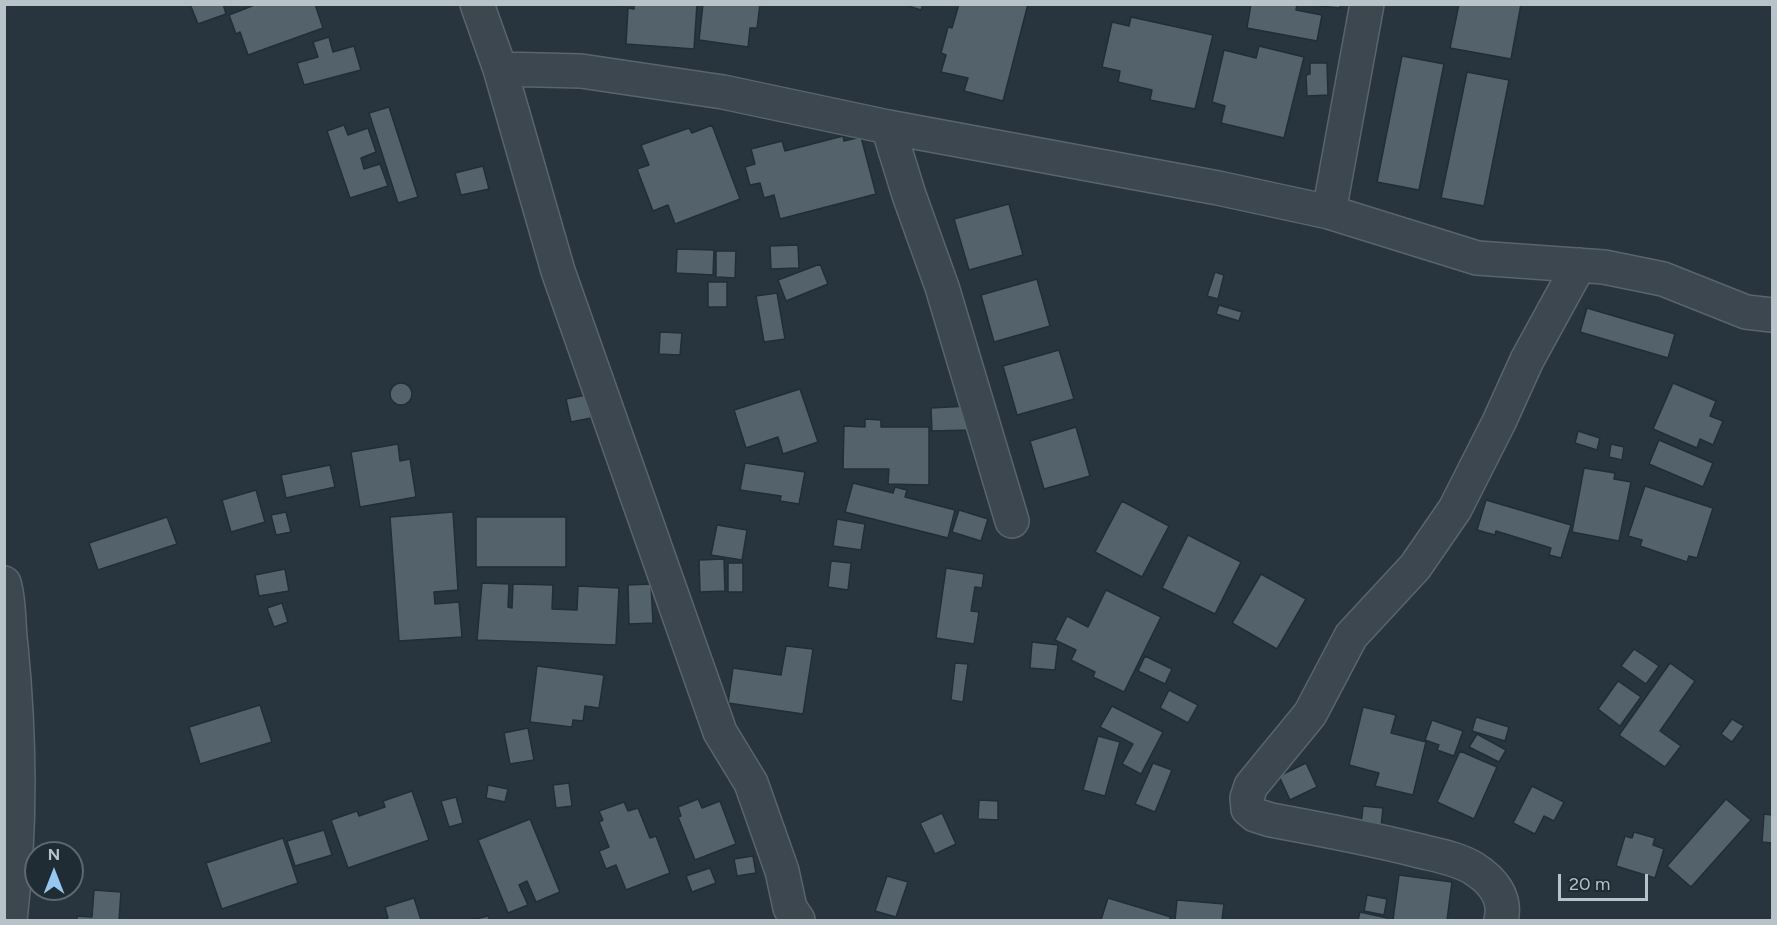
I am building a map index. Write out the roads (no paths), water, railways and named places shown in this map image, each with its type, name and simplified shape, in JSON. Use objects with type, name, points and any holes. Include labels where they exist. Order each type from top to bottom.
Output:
[{"type":"street","points":[[477,4],[500,69],[566,294],[720,732],[751,783],[782,871],[790,908],[798,921]]},
{"type":"street","points":[[1329,212],[1367,4]]},
{"type":"street","points":[[500,69],[581,71],[723,92],[888,127],[1206,186],[1329,212],[1477,258],[1604,267],[1663,279],[1746,312],[1773,315]]},
{"type":"street","points":[[888,127],[945,298],[1012,521]]},
{"type":"street","points":[[1501,921],[1504,909],[1498,891],[1488,879],[1472,868],[1452,859],[1393,844],[1271,820],[1248,809],[1247,798],[1251,786],[1310,714],[1351,636],[1415,567],[1455,509],[1527,360],[1580,265]]},
{"type":"street","points":[[4,583],[16,695],[18,752],[16,870],[10,921]]}]
